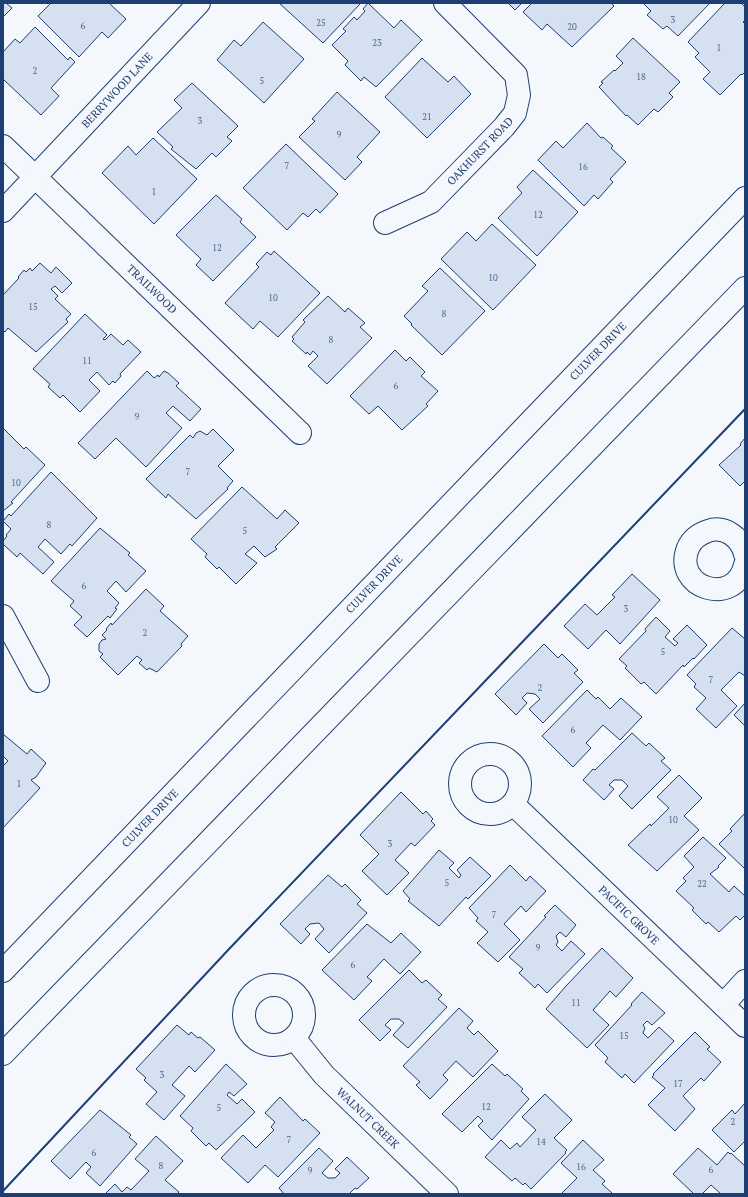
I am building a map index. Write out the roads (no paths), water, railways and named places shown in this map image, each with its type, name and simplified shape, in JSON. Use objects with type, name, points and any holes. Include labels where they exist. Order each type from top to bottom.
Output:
[{"type":"main road","name":"BERRYWOOD LANE","points":[[3,210],[199,3]]},
{"type":"main road","name":"OAKHURST ROAD","points":[[386,223],[431,202],[516,113],[519,95],[516,75],[445,3]]},
{"type":"main road","name":"TRAILWOOD","points":[[3,146],[300,433]]},
{"type":"main road","name":"CULVER DRIVE","points":[[3,971],[745,198]]},
{"type":"main road","points":[[3,1054],[745,288]]},
{"type":"main road","points":[[3,616],[38,680]]},
{"type":"main road","name":"PACIFIC GROVE","points":[[513,804],[745,1026]]},
{"type":"main road","points":[[723,1005],[745,981]]},
{"type":"main road","name":"WALNUT CREEK","points":[[294,1038],[324,1075],[447,1194]]}]
